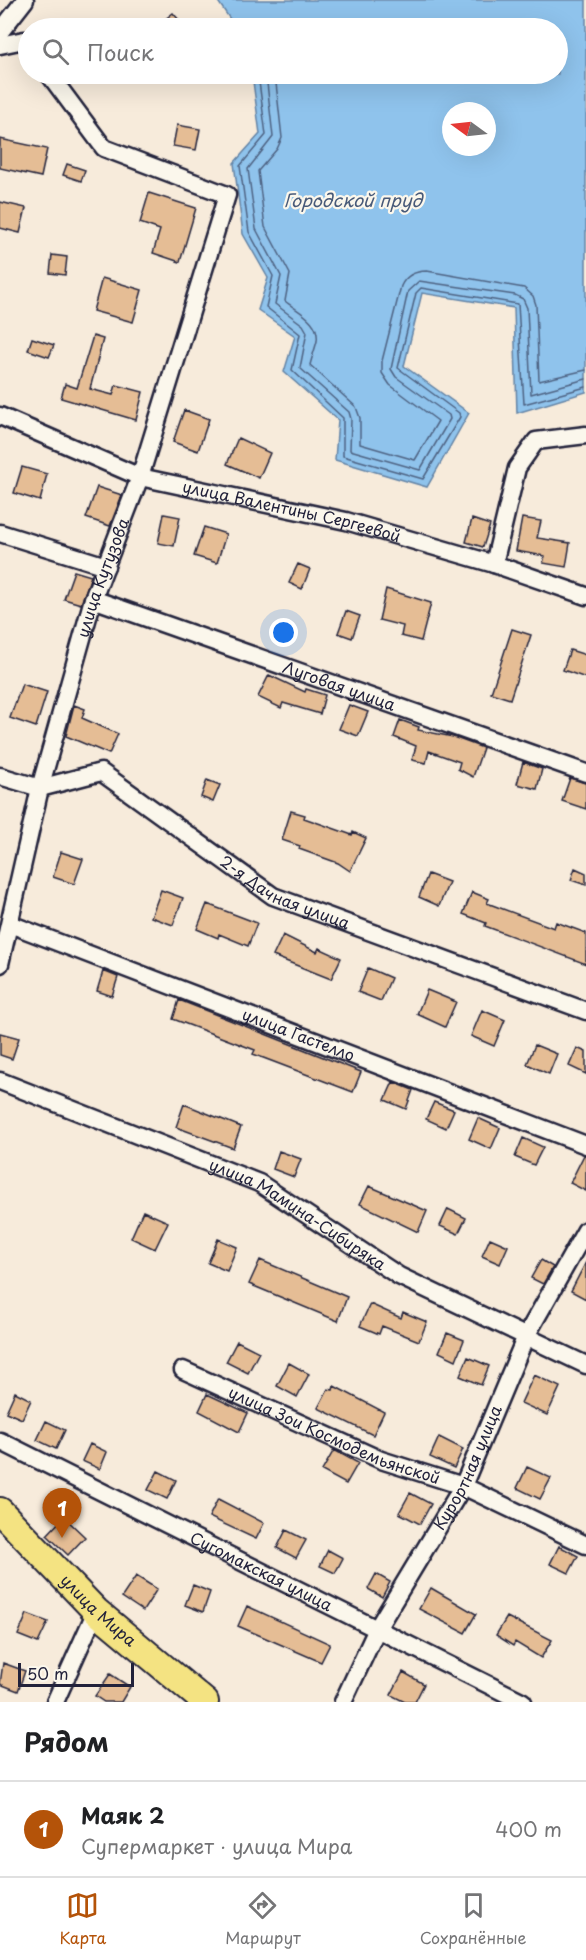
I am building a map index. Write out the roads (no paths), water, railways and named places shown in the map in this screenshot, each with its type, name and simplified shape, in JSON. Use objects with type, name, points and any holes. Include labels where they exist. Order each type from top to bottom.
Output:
[{"type":"main road","name":"улица Мира","points":[[0,1511],[96,1611],[205,1702]]},
{"type":"street","points":[[0,32],[25,0]]},
{"type":"street","points":[[0,45],[18,41]]},
{"type":"street","name":"улица Кутузова","points":[[0,964],[40,788],[93,599],[140,477],[227,195],[104,148],[56,84]]},
{"type":"street","name":"улица Валентины Сергеевой","points":[[0,416],[140,477],[346,521],[494,564],[586,596]]},
{"type":"street","points":[[494,564],[517,468],[536,441],[586,435]]},
{"type":"street","points":[[0,533],[106,566]]},
{"type":"street","name":"Луговая улица","points":[[93,599],[586,773]]},
{"type":"street","name":"2-я Дачная улица","points":[[40,788],[101,772],[273,896],[586,1011]]},
{"type":"street","points":[[0,776],[40,788]]},
{"type":"street","name":"улица Гастелло","points":[[10,924],[586,1145]]},
{"type":"street","name":"улица Мамина-Сибиряка","points":[[0,1081],[259,1183],[399,1276],[586,1365]]},
{"type":"street","name":"Курортная улица","points":[[343,1702],[378,1627],[463,1486],[526,1336],[586,1230]]},
{"type":"street","name":"улица Зои Космодемьянской","points":[[183,1370],[381,1460],[463,1486],[586,1545]]},
{"type":"street","name":"Сугомакская улица","points":[[0,1441],[378,1627],[523,1702]]},
{"type":"street","points":[[55,1702],[96,1611]]},
{"type":"water","name":"Городской пруд","points":[[217,0],[586,0],[586,392],[517,413],[514,308],[422,293],[404,366],[469,413],[427,487],[335,460],[338,420],[284,372],[295,336],[258,310],[268,278],[243,234],[234,163],[260,134],[253,84],[568,84],[568,18],[229,18]]},
{"type":"place","name":"Маяк 2","points":[[62,1538]]}]
